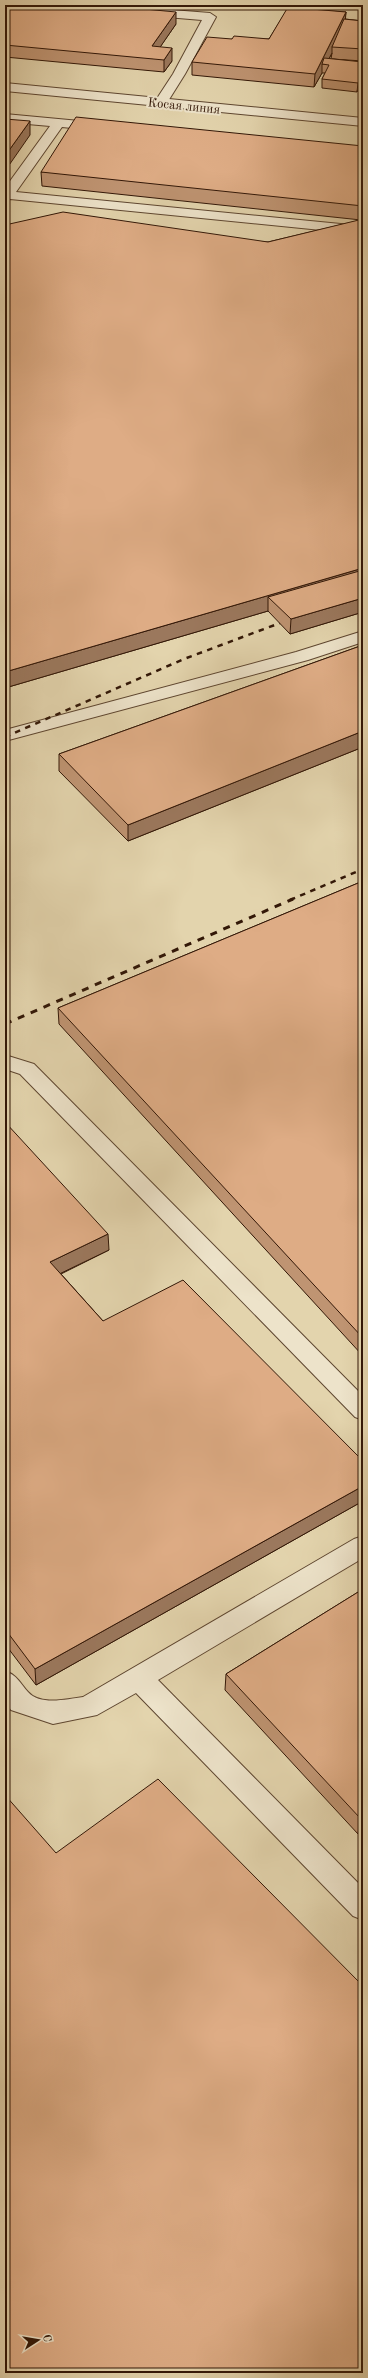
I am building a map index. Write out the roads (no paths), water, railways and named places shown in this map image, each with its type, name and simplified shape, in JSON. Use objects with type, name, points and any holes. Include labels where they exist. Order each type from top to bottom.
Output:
[{"type":"street","points":[[130,11],[210,17],[179,74],[160,103]]},
{"type":"street","name":"Косая линия","points":[[5,87],[363,122]]},
{"type":"street","points":[[5,118],[114,128]]},
{"type":"street","points":[[5,196],[59,123]]},
{"type":"street","points":[[5,196],[351,229]]},
{"type":"street","points":[[5,736],[302,656],[363,636]]},
{"type":"street","points":[[5,1062],[27,1069],[363,1411]]},
{"type":"street","points":[[5,1682],[20,1702],[53,1713],[88,1707],[363,1546]]},
{"type":"street","points":[[139,1678],[363,1907]]},
{"type":"railway","points":[[5,737],[184,659],[280,623]]},
{"type":"railway","points":[[290,900],[363,869]]},
{"type":"railway","points":[[5,1024],[293,899]]}]
